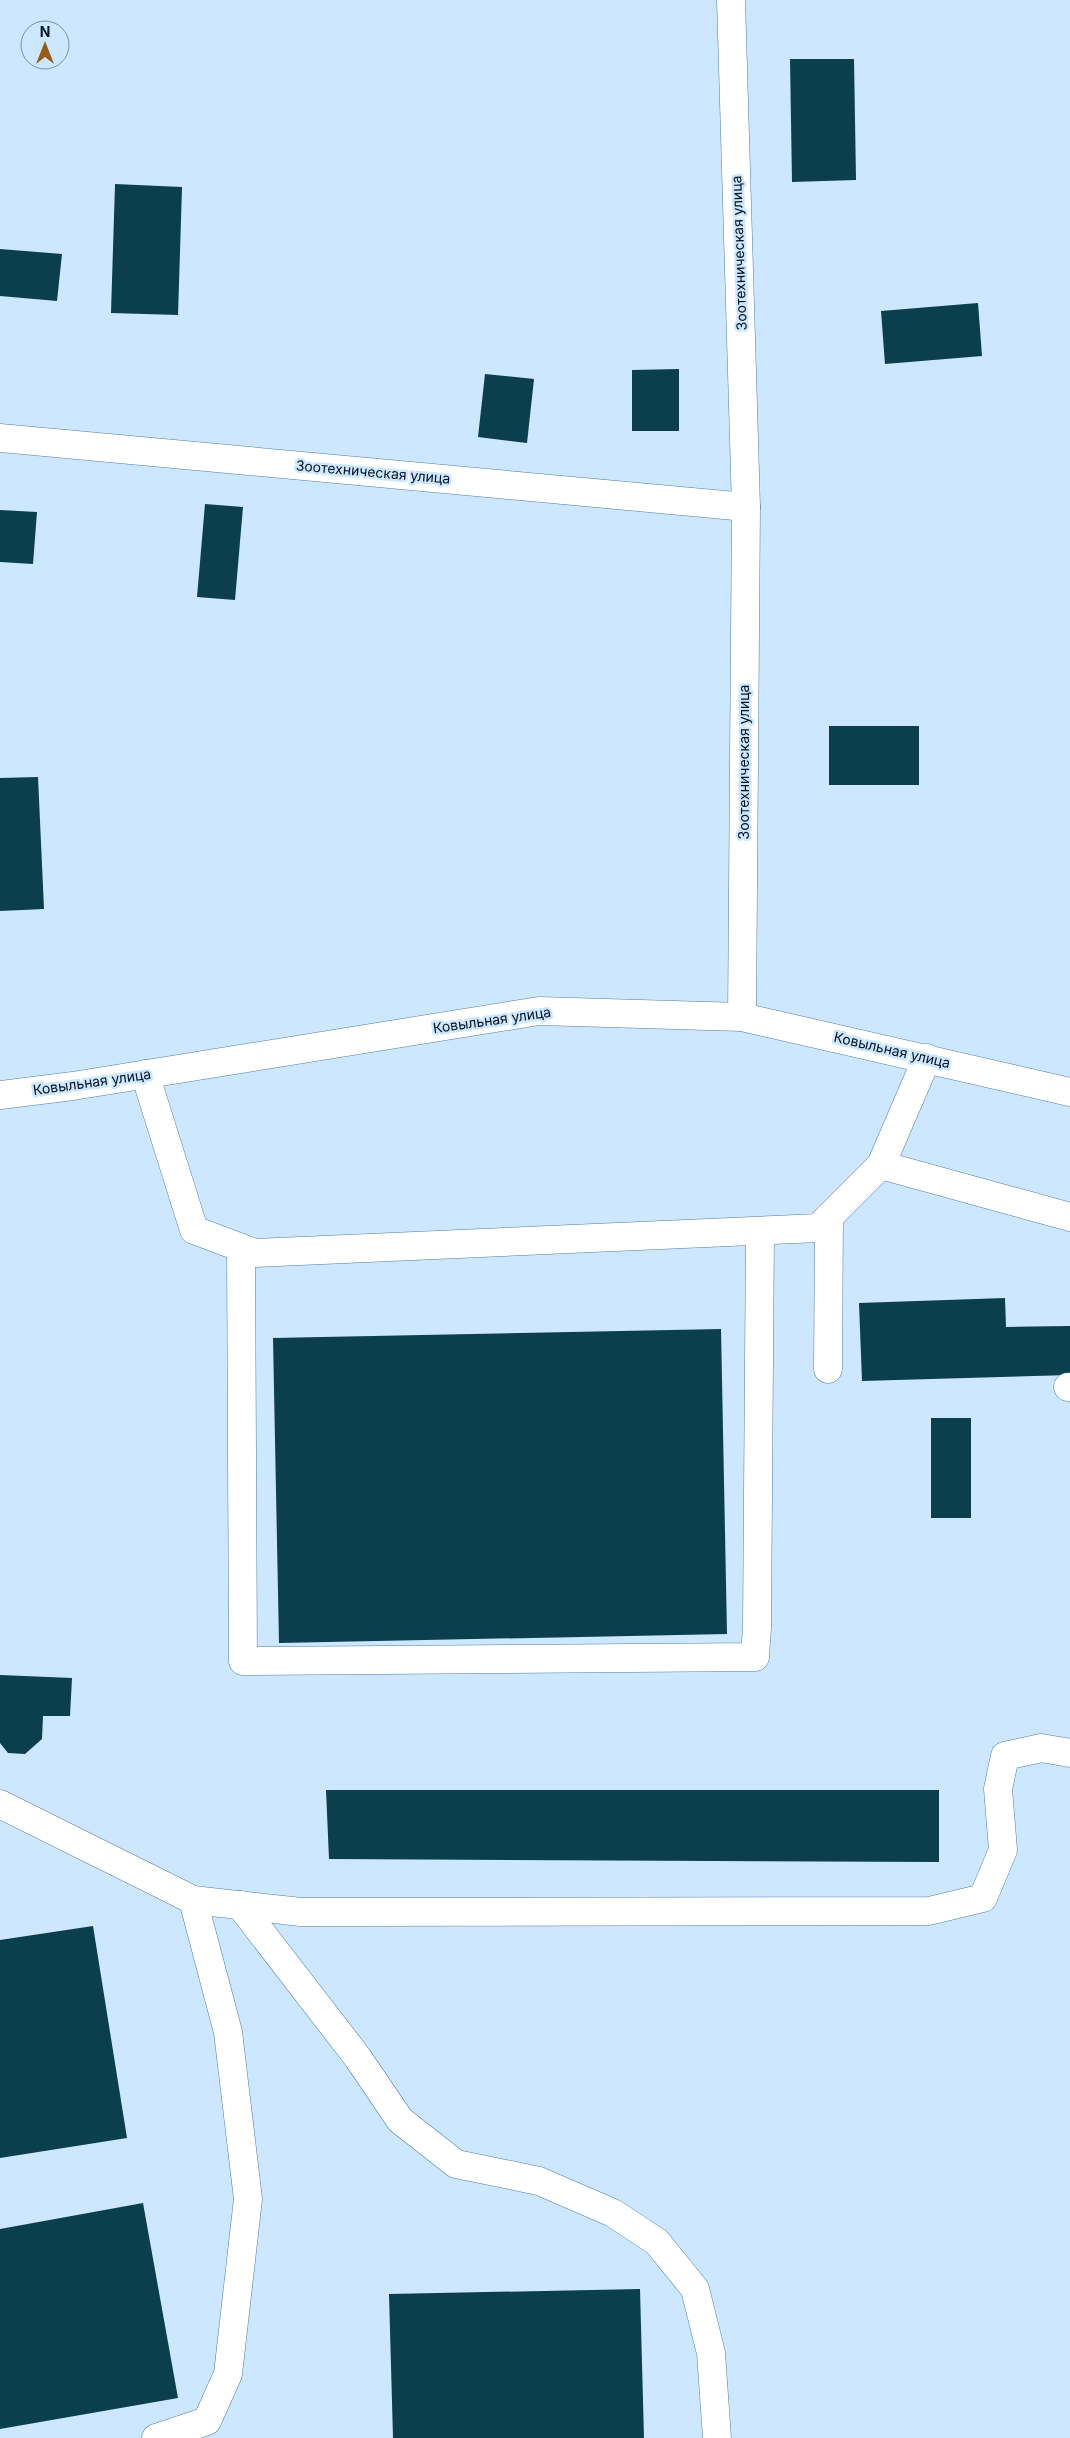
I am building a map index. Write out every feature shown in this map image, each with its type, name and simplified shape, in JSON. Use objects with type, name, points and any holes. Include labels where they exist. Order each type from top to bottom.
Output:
[{"type":"street","name":"Зоотехническая улица","points":[[731,0],[746,507],[742,1017]]},
{"type":"street","name":"Зоотехническая улица","points":[[0,438],[746,507]]},
{"type":"street","name":"Ковыльная улица","points":[[0,1095],[146,1074],[539,1011],[742,1017],[1070,1092]]},
{"type":"street","points":[[146,1074],[194,1230],[255,1253],[818,1228],[881,1165],[927,1058]]},
{"type":"street","points":[[881,1165],[1070,1217]]},
{"type":"street","points":[[828,1369],[829,1217]]},
{"type":"street","points":[[241,1248],[243,1661],[755,1657],[757,1627],[760,1231]]},
{"type":"street","points":[[0,1804],[193,1900],[301,1912],[929,1911],[983,1898],[1003,1850],[998,1789],[1005,1756],[1041,1748],[1070,1753]]},
{"type":"street","points":[[156,2438],[207,2421],[228,2374],[248,2199],[228,2032],[193,1900]]},
{"type":"street","points":[[240,1905],[358,2058],[400,2120],[456,2164],[539,2180],[613,2213],[657,2242],[695,2289],[711,2353],[717,2438]]},
{"type":"building","points":[[790,59],[854,59],[856,180],[792,182]]},
{"type":"building","points":[[115,184],[182,187],[178,315],[111,313]]},
{"type":"building","points":[[0,249],[62,254],[57,301],[0,296]]},
{"type":"building","points":[[978,303],[982,356],[885,364],[881,311]]},
{"type":"building","points":[[679,369],[679,431],[632,431],[632,370]]},
{"type":"building","points":[[485,374],[534,379],[527,443],[478,437]]},
{"type":"building","points":[[205,504],[243,507],[235,600],[197,597]]},
{"type":"building","points":[[0,510],[37,512],[33,564],[0,562]]},
{"type":"building","points":[[829,726],[919,726],[919,785],[829,785]]},
{"type":"building","points":[[38,777],[44,909],[0,911],[0,778]]},
{"type":"building","points":[[1005,1298],[1006,1327],[1070,1326],[1070,1375],[862,1381],[859,1303]]},
{"type":"building","points":[[721,1329],[727,1634],[279,1643],[273,1338]]},
{"type":"building","points":[[931,1418],[971,1418],[971,1518],[931,1518]]},
{"type":"building","points":[[0,1675],[72,1678],[70,1716],[43,1716],[42,1739],[25,1754],[8,1753],[0,1743]]},
{"type":"building","points":[[326,1790],[939,1790],[939,1862],[329,1859]]},
{"type":"building","points":[[93,1926],[127,2138],[0,2158],[0,1940]]},
{"type":"building","points":[[143,2203],[178,2398],[0,2429],[0,2229]]},
{"type":"building","points":[[640,2289],[644,2438],[393,2438],[389,2294]]}]
